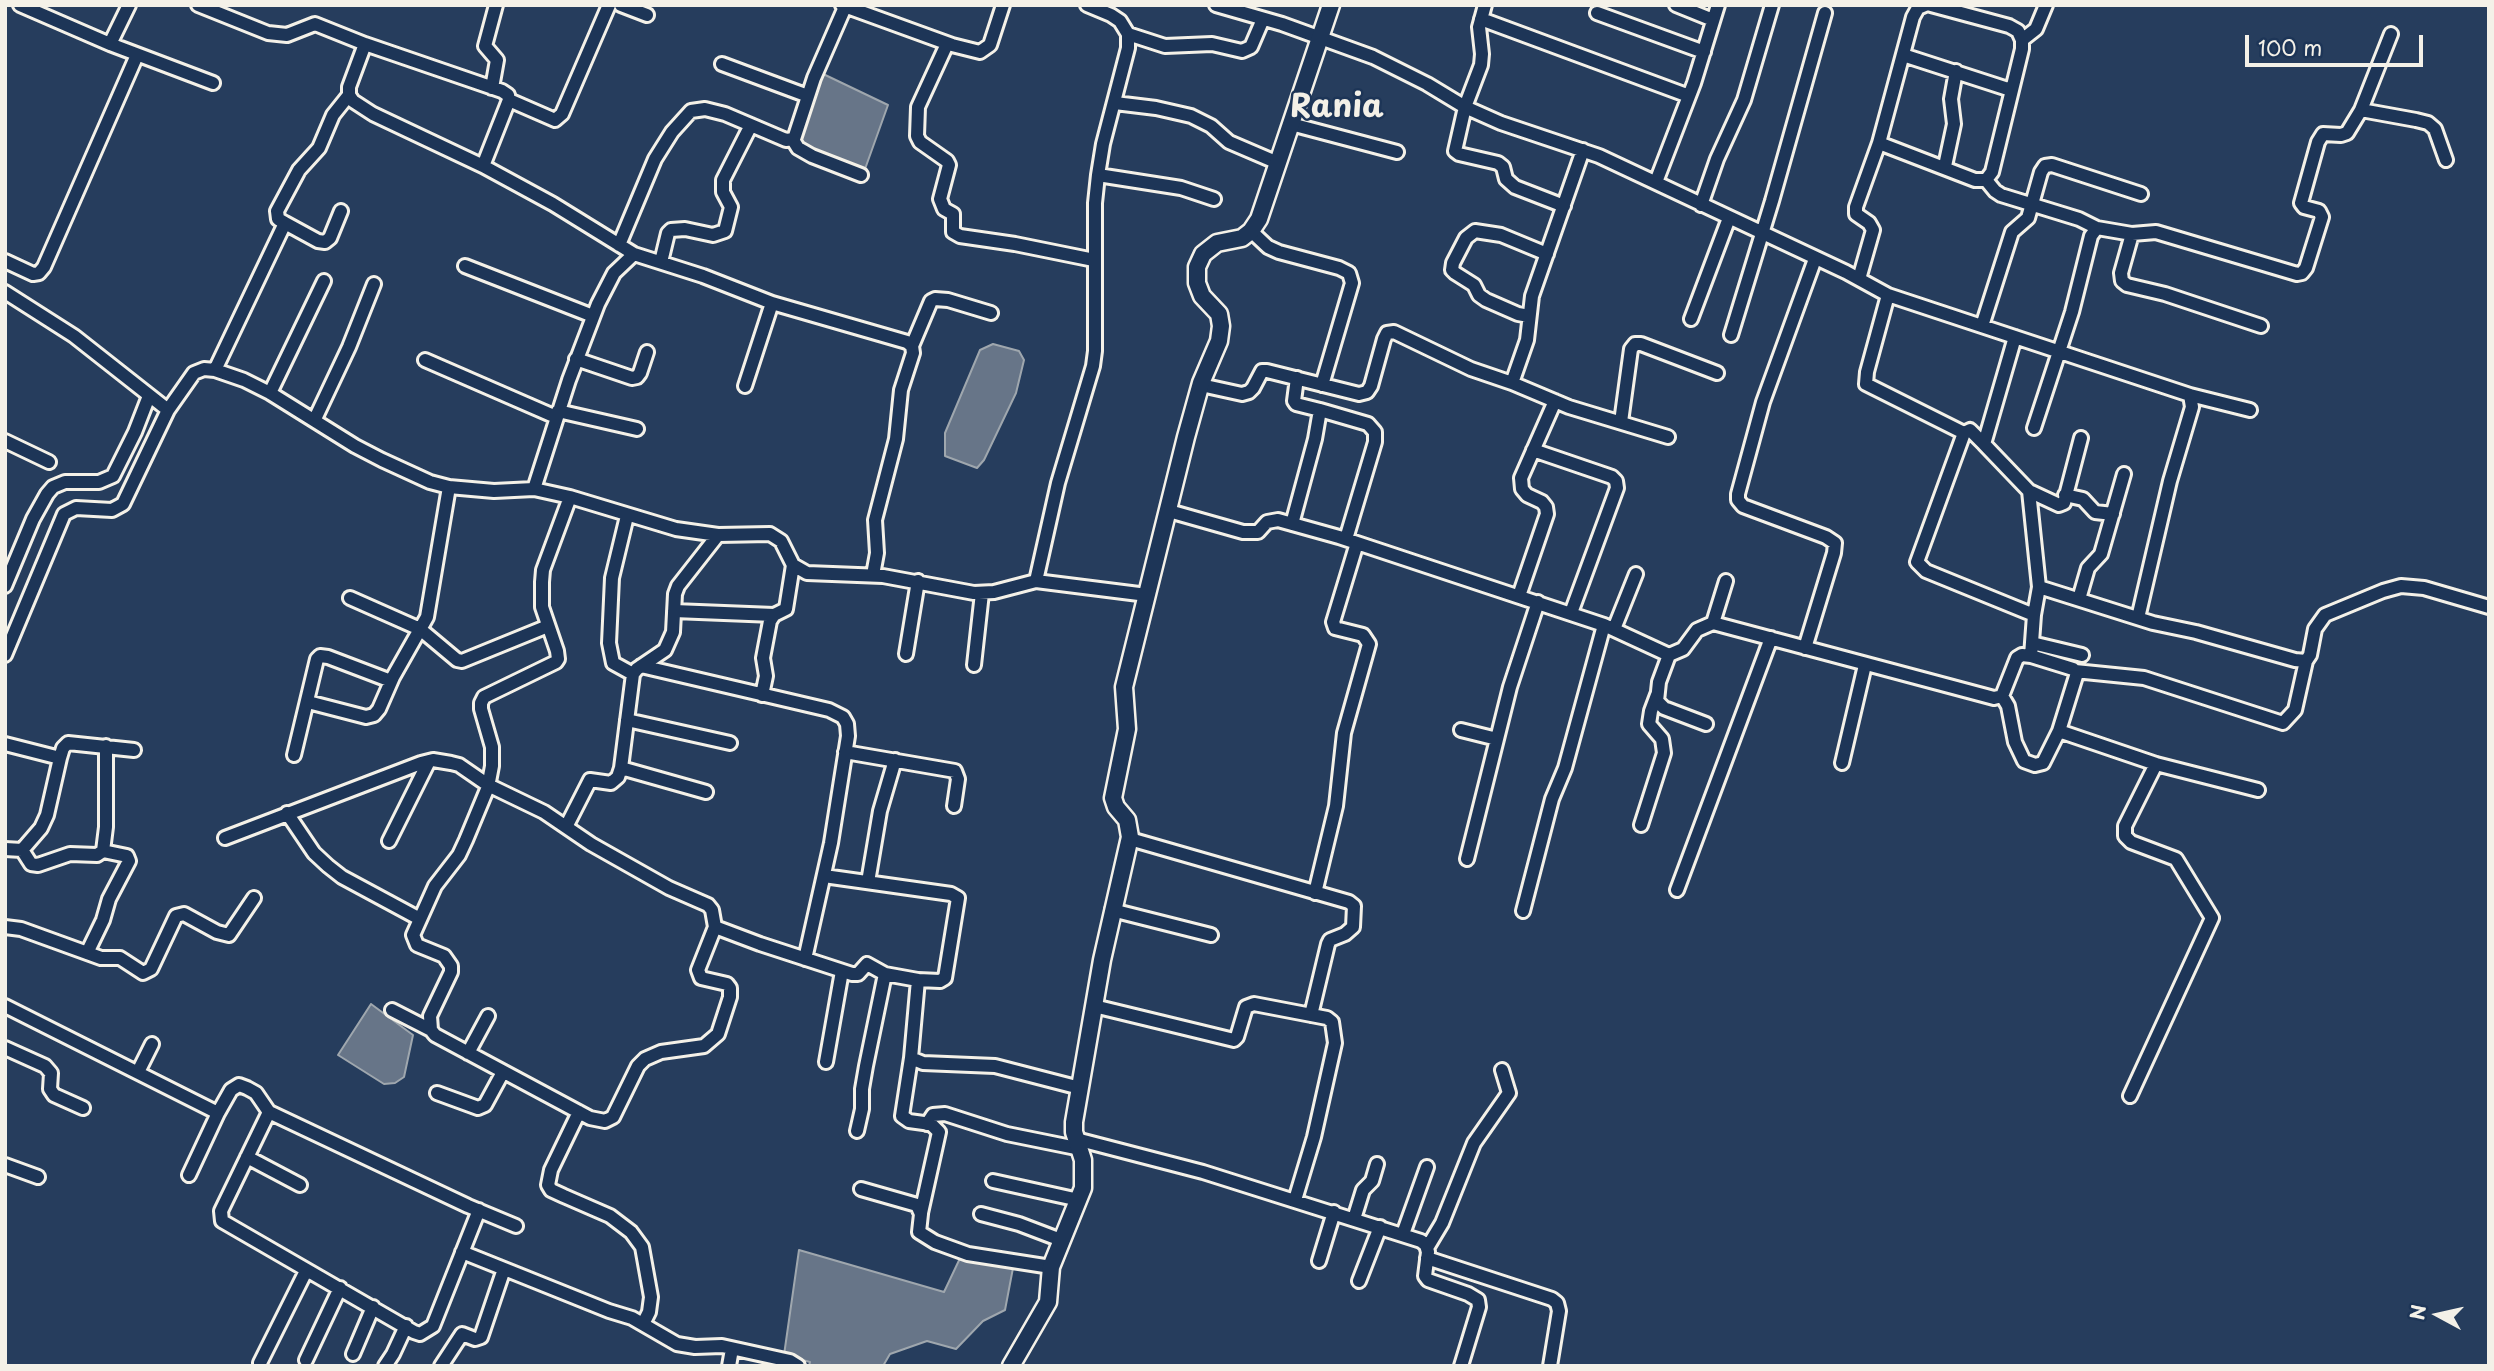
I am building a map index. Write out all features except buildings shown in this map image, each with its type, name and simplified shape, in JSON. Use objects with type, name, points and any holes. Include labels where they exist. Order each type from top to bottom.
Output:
[{"type":"street","points":[[20,5],[137,55],[213,83]]},
{"type":"street","points":[[110,44],[129,5]]},
{"type":"street","points":[[198,5],[268,33],[287,35],[315,24],[505,93],[509,100],[555,120],[562,114],[609,5]]},
{"type":"street","points":[[492,88],[497,60],[485,46],[496,5]]},
{"type":"street","points":[[621,5],[647,15]]},
{"type":"street","points":[[793,141],[844,6],[969,51],[986,50],[990,45],[1003,5]]},
{"type":"street","points":[[1036,581],[1059,483],[1093,366],[1098,175],[1103,144],[1128,48],[1128,34],[1120,21],[1087,5]]},
{"type":"street","points":[[1216,5],[1260,14],[1394,67],[1465,107],[1501,123],[1583,150],[1888,295],[2058,349],[2190,395],[2250,410]]},
{"type":"street","points":[[1012,1366],[1048,1302],[1051,1267],[1079,1200],[1083,1181],[1074,1122],[1112,910],[1130,839],[1130,828],[1116,807],[1113,790],[1127,729],[1124,687],[1135,594],[1170,504],[1201,385],[1219,341],[1221,326],[1219,314],[1202,296],[1197,283],[1197,267],[1203,254],[1217,243],[1242,238],[1259,219],[1331,5]]},
{"type":"street","points":[[1485,5],[1478,37],[1482,54],[1480,65],[1465,107],[1455,151],[1498,163],[1503,167],[1509,184],[1564,206]]},
{"type":"street","points":[[1676,5],[1713,20]]},
{"type":"street","points":[[1656,183],[1689,96],[1717,5]]},
{"type":"street","points":[[1701,205],[1717,159],[1741,109],[1772,5]]},
{"type":"street","points":[[2022,40],[2036,29],[2046,5]]},
{"type":"street","points":[[1859,279],[1873,230],[1869,223],[1856,214],[1856,207],[1880,143],[1913,17],[1923,6],[2010,26],[2018,31],[2022,40],[1992,172],[1986,180]]},
{"type":"street","points":[[1597,13],[1704,52]]},
{"type":"street","points":[[1731,335],[1825,13]]},
{"type":"street","points":[[1128,34],[1165,46],[1212,44],[1242,51],[1251,47],[1260,14]]},
{"type":"street","points":[[1481,19],[1689,96]]},
{"type":"street","points":[[1986,180],[1994,191],[2001,195],[2079,219],[2097,228],[2132,234],[2156,232],[2275,268],[2302,273],[2322,217],[2319,211],[2301,203],[2318,142],[2323,134],[2347,133],[2361,110],[2391,34]]},
{"type":"street","points":[[365,44],[349,87],[349,95],[353,101],[373,114],[483,166],[553,204],[634,254],[703,276],[772,303],[907,342],[912,346]]},
{"type":"street","points":[[947,44],[918,107],[917,136],[949,165],[940,199],[944,209],[953,214],[953,232],[960,236],[1094,260]]},
{"type":"street","points":[[5,261],[33,274],[39,273],[44,267],[137,55]]},
{"type":"street","points":[[1903,55],[2011,90]]},
{"type":"street","points":[[722,64],[808,96]]},
{"type":"street","points":[[1945,166],[1954,124],[1951,99],[1956,71]]},
{"type":"street","points":[[341,211],[330,238],[325,242],[318,241],[278,219],[277,211],[299,170],[318,148],[339,104],[349,95]]},
{"type":"street","points":[[483,166],[509,100]]},
{"type":"street","points":[[1115,103],[1191,116],[1203,121],[1229,142],[1278,163]]},
{"type":"street","points":[[619,245],[655,159],[672,132],[691,111],[699,109],[716,112],[751,125],[793,141],[798,148],[812,156],[860,175]]},
{"type":"street","points":[[2361,110],[2428,123],[2435,129],[2446,160]]},
{"type":"street","points":[[1291,124],[1396,152]]},
{"type":"street","points":[[661,262],[671,230],[685,229],[713,235],[725,231],[731,207],[723,192],[723,180],[751,125]]},
{"type":"street","points":[[1880,143],[1945,166],[1975,180],[1986,180]]},
{"type":"street","points":[[1512,383],[1527,340],[1532,296],[1583,150]]},
{"type":"street","points":[[1982,326],[2012,232],[2028,218],[2045,166],[2052,165],[2141,194]]},
{"type":"street","points":[[1098,175],[1181,188],[1214,199]]},
{"type":"street","points":[[1691,319],[1729,218]]},
{"type":"street","points":[[217,365],[285,223]]},
{"type":"street","points":[[2034,428],[2075,300],[2091,236],[2097,228]]},
{"type":"street","points":[[1251,231],[1268,247],[1279,252],[1349,273],[1352,283],[1322,384]]},
{"type":"street","points":[[1530,316],[1518,314],[1486,300],[1479,295],[1474,285],[1452,270],[1452,263],[1466,238],[1475,231],[1502,235],[1547,254]]},
{"type":"street","points":[[2132,234],[2121,273],[2122,281],[2127,285],[2165,294],[2261,326]]},
{"type":"street","points":[[534,489],[557,414],[593,316],[614,273],[634,254]]},
{"type":"street","points":[[1807,643],[1835,543],[1826,537],[1743,506],[1738,500],[1738,494],[1763,402],[1815,259]]},
{"type":"street","points":[[466,267],[593,316]]},
{"type":"street","points":[[270,393],[324,281]]},
{"type":"street","points":[[315,419],[374,284]]},
{"type":"street","points":[[5,292],[74,336],[158,403]]},
{"type":"street","points":[[1888,295],[1866,384],[1964,433]]},
{"type":"street","points":[[875,564],[875,520],[896,439],[901,390],[913,354],[912,346],[931,301],[948,300],[991,313]]},
{"type":"street","points":[[745,386],[772,303]]},
{"type":"street","points":[[1201,385],[1242,394],[1249,393],[1262,371],[1359,394],[1367,392],[1384,339],[1387,333],[1394,332],[1471,369],[1555,401],[1668,437]]},
{"type":"street","points":[[1984,444],[2015,337]]},
{"type":"street","points":[[1621,422],[1631,349],[1635,344],[1717,373]]},
{"type":"street","points":[[576,359],[632,378],[640,373],[647,352]]},
{"type":"street","points":[[425,360],[557,414],[637,429]]},
{"type":"street","points":[[5,586],[33,519],[53,487],[65,482],[99,482],[113,475],[135,432],[158,403],[194,373],[217,365],[315,419],[355,446],[430,482],[483,491],[534,489],[676,529],[718,535],[761,533],[776,536],[793,565],[786,609],[774,615],[674,611]]},
{"type":"street","points":[[1297,378],[1294,401],[1296,404],[1368,424],[1375,432],[1375,442],[1333,622],[1335,628],[1363,635],[1369,644],[1344,733],[1335,814],[1315,893]]},
{"type":"street","points":[[2138,618],[2170,481],[2192,407],[2190,395]]},
{"type":"street","points":[[1520,591],[1547,514],[1542,502],[1527,495],[1521,478],[1555,401]]},
{"type":"street","points":[[5,655],[64,514],[76,508],[112,510],[123,503],[158,403]]},
{"type":"street","points":[[1292,520],[1315,439],[1320,410]]},
{"type":"street","points":[[2034,615],[1926,571],[1917,562],[1964,433],[1970,430],[2029,491],[2059,505],[2064,503],[2081,438]]},
{"type":"street","points":[[5,441],[49,462]]},
{"type":"street","points":[[1533,450],[1612,477],[1616,481],[1617,488],[1571,613]]},
{"type":"street","points":[[2079,599],[2086,572],[2101,554],[2124,474]]},
{"type":"street","points":[[308,702],[371,717],[379,709],[430,606],[449,487]]},
{"type":"street","points":[[2029,491],[2039,587],[2032,650]]},
{"type":"street","points":[[2066,495],[2083,499],[2095,512],[2113,514]]},
{"type":"street","points":[[431,1030],[430,1016],[452,966],[444,956],[414,941],[413,935],[435,886],[459,855],[488,785],[492,747],[481,703],[488,693],[556,662],[559,656],[542,607],[543,570],[570,497]]},
{"type":"street","points":[[1170,504],[1253,534],[1271,520],[1292,520],[1352,541],[1520,591],[1538,602],[1609,627],[1669,656]]},
{"type":"street","points":[[627,516],[612,578],[609,643],[613,663],[838,713],[847,724],[845,752],[824,876],[805,959]]},
{"type":"street","points":[[566,827],[590,780],[611,783],[618,777],[637,670],[666,650],[673,632],[675,594],[682,579],[718,535]]},
{"type":"street","points":[[793,565],[807,573],[875,564],[953,591],[995,592],[1036,581],[1135,594]]},
{"type":"street","points":[[1523,911],[1552,799],[1565,768],[1609,627],[1636,574]]},
{"type":"street","points":[[906,654],[918,581]]},
{"type":"street","points":[[1641,825],[1664,753],[1662,739],[1649,724],[1669,656],[1683,649],[1697,630],[1715,616],[1726,581]]},
{"type":"street","points":[[2032,650],[2076,671],[2144,678],[2283,723],[2295,710],[2301,661],[2310,655],[2315,629],[2325,615],[2382,591],[2401,586],[2424,588],[2489,607]]},
{"type":"street","points":[[2039,587],[2138,618],[2301,661]]},
{"type":"street","points":[[974,665],[982,593]]},
{"type":"street","points":[[350,598],[420,629],[462,661],[548,626]]},
{"type":"street","points":[[1467,859],[1517,660],[1538,602]]},
{"type":"street","points":[[762,695],[766,676],[764,652],[770,621],[774,615]]},
{"type":"street","points":[[1715,616],[1771,638],[1807,643],[1865,665],[1986,697],[2002,696]]},
{"type":"street","points":[[1677,890],[1771,638]]},
{"type":"street","points":[[2002,696],[2017,658],[2022,655],[2032,650],[2082,655]]},
{"type":"street","points":[[294,755],[317,659],[323,655],[391,681]]},
{"type":"street","points":[[1842,763],[1865,665]]},
{"type":"street","points":[[2002,696],[2008,706],[2015,743],[2024,761],[2035,765],[2043,763],[2059,731],[2076,671]]},
{"type":"street","points":[[1657,695],[1657,701],[1664,708],[1706,724]]},
{"type":"street","points":[[627,720],[730,743]]},
{"type":"street","points":[[1461,730],[1497,739]]},
{"type":"street","points":[[2059,731],[2156,764],[2258,790]]},
{"type":"street","points":[[22,850],[44,822],[65,745],[68,743],[134,750]]},
{"type":"street","points":[[5,744],[60,758]]},
{"type":"street","points":[[103,851],[106,827],[106,746]]},
{"type":"street","points":[[845,752],[954,772],[958,779],[954,806]]},
{"type":"street","points":[[868,882],[880,811],[895,760]]},
{"type":"street","points":[[389,841],[429,761]]},
{"type":"street","points":[[225,838],[429,761],[459,765],[488,785],[544,812],[669,888],[708,905],[712,909],[715,927],[698,970],[701,978],[727,984],[730,988],[730,997],[718,1034],[704,1046],[661,1052],[645,1059],[638,1066],[613,1117],[597,1121],[391,1010]]},
{"type":"street","points":[[2130,1096],[2212,918],[2176,859],[2130,842],[2125,836],[2125,826],[2156,764]]},
{"type":"street","points":[[621,768],[706,792]]},
{"type":"street","points":[[287,813],[314,853],[328,866],[342,877],[419,919]]},
{"type":"street","points":[[1130,839],[1349,902],[1354,906],[1353,927],[1345,934],[1330,940],[1328,944],[1311,1015]]},
{"type":"street","points":[[5,849],[22,850]]},
{"type":"street","points":[[22,850],[31,864],[38,866],[70,854],[97,855],[103,851],[127,856],[129,861],[108,899],[103,920],[87,953]]},
{"type":"street","points":[[715,927],[842,971],[858,974],[867,964],[885,974],[918,980],[940,981],[945,978],[958,898],[951,894],[824,876]]},
{"type":"street","points":[[5,928],[21,929],[100,958],[120,958],[139,972],[148,972],[176,916],[184,914],[217,932],[229,935],[254,898]]},
{"type":"street","points":[[1112,910],[1210,935]]},
{"type":"street","points":[[826,1062],[842,971]]},
{"type":"street","points":[[857,1131],[866,1066],[885,974]]},
{"type":"street","points":[[918,980],[911,1058],[902,1116],[909,1121],[931,1124],[939,1132],[919,1232],[934,1242],[968,1254],[1051,1267]]},
{"type":"street","points":[[1094,1006],[1234,1040],[1248,1005],[1326,1018],[1332,1022],[1335,1043],[1314,1137],[1295,1200]]},
{"type":"street","points":[[5,1006],[218,1113]]},
{"type":"street","points":[[468,1053],[488,1016]]},
{"type":"street","points":[[138,1072],[152,1044]]},
{"type":"street","points":[[5,1048],[45,1066],[51,1073],[50,1088],[54,1095],[83,1108]]},
{"type":"street","points":[[911,1058],[923,1063],[995,1066],[1080,1088]]},
{"type":"street","points":[[1461,1366],[1479,1307],[1478,1300],[1428,1280],[1425,1276],[1427,1253],[1474,1143],[1509,1093],[1502,1070]]},
{"type":"street","points":[[437,1093],[478,1108],[485,1105],[503,1072]]},
{"type":"street","points":[[189,1175],[218,1113],[231,1090],[239,1086],[256,1093],[269,1112],[516,1226]]},
{"type":"street","points":[[269,1112],[220,1211],[222,1221],[420,1334],[433,1326],[480,1210]]},
{"type":"street","points":[[579,1112],[551,1171],[548,1185],[551,1190],[610,1216],[631,1232],[642,1247],[651,1302],[643,1324]]},
{"type":"street","points":[[927,1124],[933,1115],[945,1114],[1007,1134],[1149,1157],[1403,1234],[1421,1241],[1427,1253],[1552,1299],[1559,1311],[1550,1366]]},
{"type":"street","points":[[247,1157],[300,1185]]},
{"type":"street","points":[[1354,1219],[1363,1190],[1372,1181],[1377,1164]]},
{"type":"street","points":[[5,1165],[38,1177]]},
{"type":"street","points":[[1403,1234],[1427,1167]]},
{"type":"street","points":[[993,1181],[1079,1200]]},
{"type":"street","points":[[862,1189],[911,1201],[920,1209],[921,1214]]},
{"type":"street","points":[[1318,1261],[1334,1212]]},
{"type":"street","points":[[981,1214],[1019,1224],[1061,1240]]},
{"type":"street","points":[[1359,1281],[1380,1227]]},
{"type":"street","points":[[462,1252],[643,1324],[677,1343],[688,1346],[722,1346],[790,1361],[798,1366]]},
{"type":"street","points":[[441,1366],[462,1334],[475,1339],[481,1337],[504,1269]]},
{"type":"street","points":[[260,1363],[306,1271]]},
{"type":"street","points":[[306,1360],[340,1288]]},
{"type":"street","points":[[354,1354],[373,1307]]},
{"type":"street","points":[[385,1366],[406,1326]]},
{"type":"street","points":[[729,1366],[732,1349]]},
{"type":"water","points":[[819,72],[888,105],[865,169],[813,157],[797,142]]},
{"type":"water","points":[[993,344],[1019,351],[1024,360],[1016,393],[984,460],[977,468],[945,456],[945,433],[980,350]]},
{"type":"water","points":[[371,1004],[413,1035],[404,1077],[395,1083],[384,1084],[338,1055]]},
{"type":"water","points":[[799,1250],[944,1292],[962,1254],[1013,1268],[1005,1310],[983,1321],[956,1349],[927,1341],[890,1354],[883,1366],[809,1366],[810,1362],[784,1355]]},
{"type":"district","name":"Rania","points":[[1337,108]]}]
